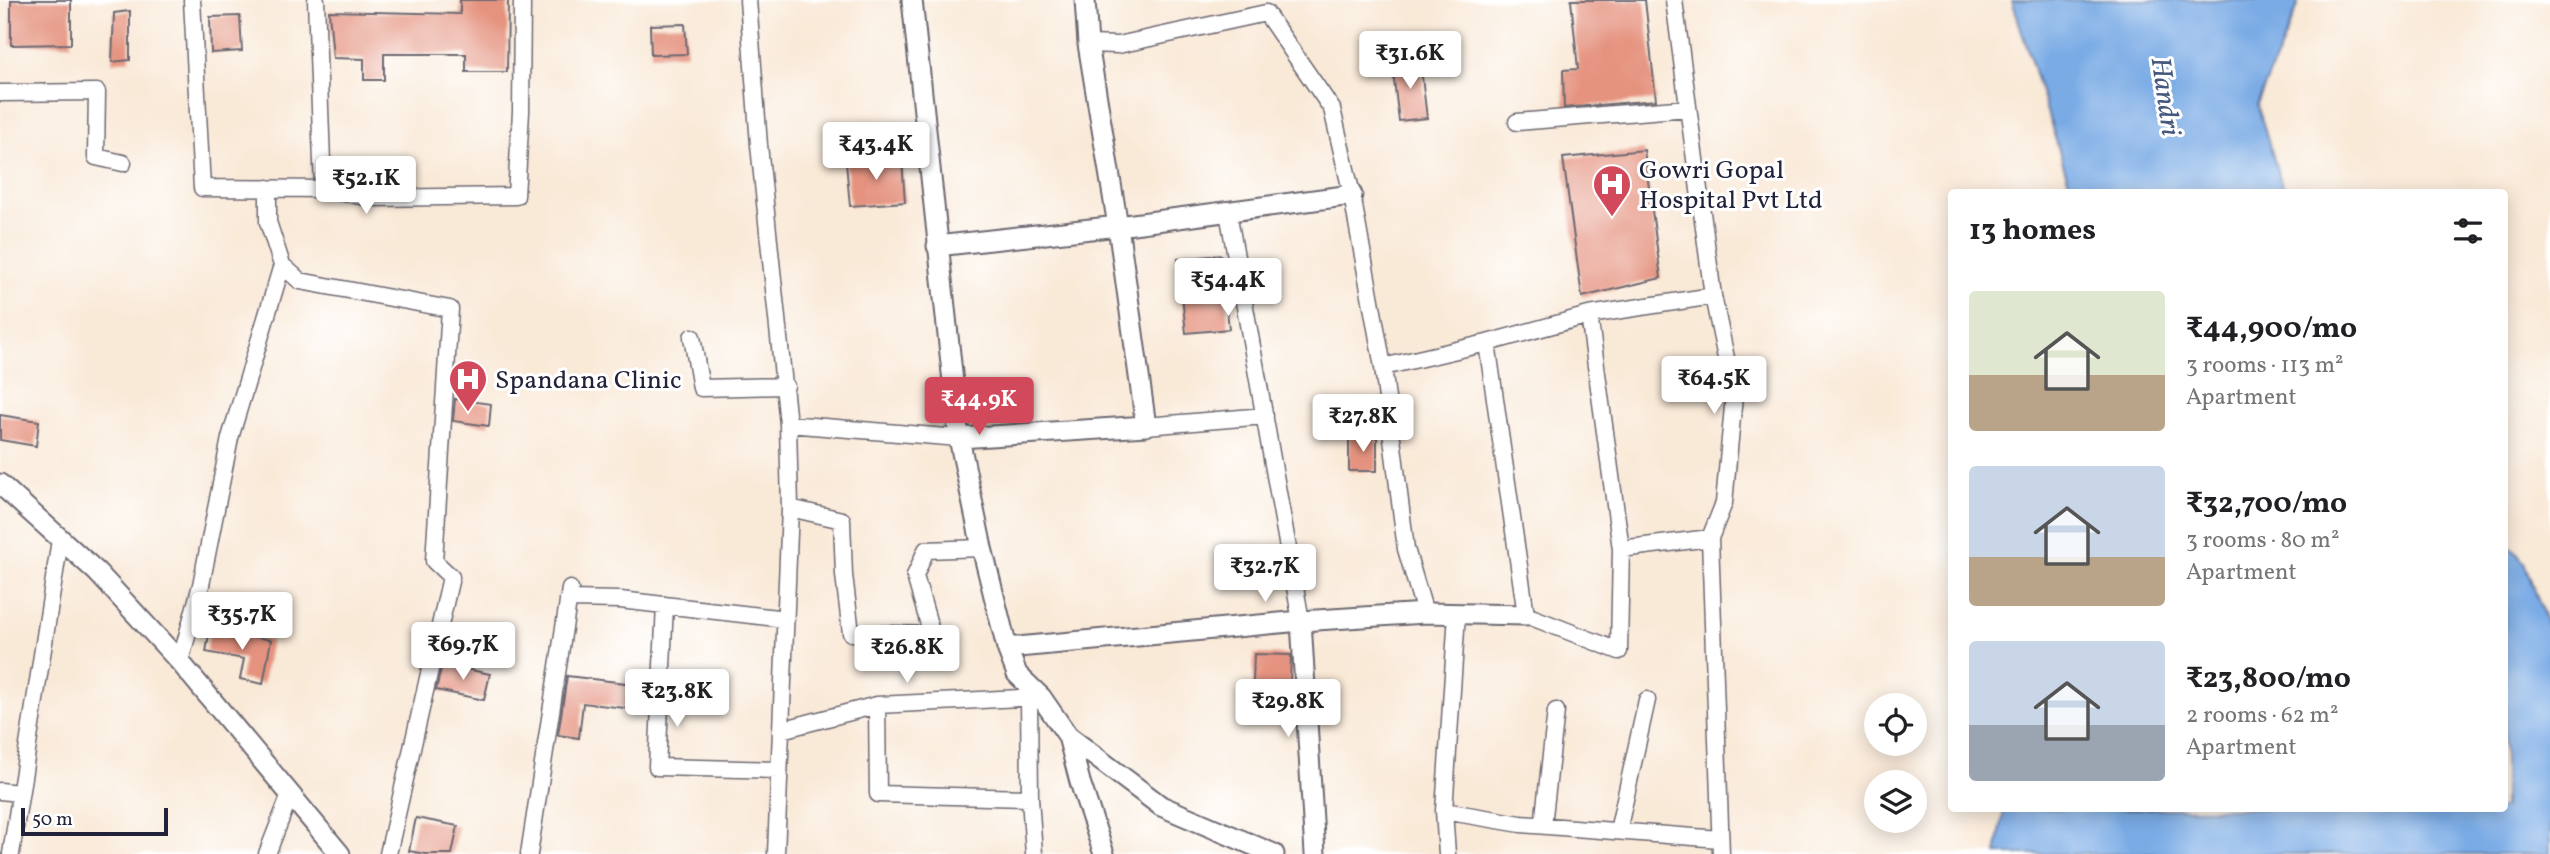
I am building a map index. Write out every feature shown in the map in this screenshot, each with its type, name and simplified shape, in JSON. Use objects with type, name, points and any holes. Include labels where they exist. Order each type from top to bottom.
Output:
[{"type":"street","points":[[192,0],[202,188],[323,189],[371,198],[516,197],[521,112],[522,0]]},
{"type":"street","points":[[316,0],[323,189]]},
{"type":"street","points":[[748,0],[759,145],[788,424],[790,508],[776,854]]},
{"type":"street","points":[[912,0],[959,438],[982,548],[1007,649],[1017,674],[1068,736],[1161,806],[1274,854]]},
{"type":"street","points":[[1085,0],[1088,44],[1118,226],[1146,426]]},
{"type":"street","points":[[1444,811],[1721,846],[1710,538],[1724,503],[1734,396],[1713,296],[1674,0]]},
{"type":"street","points":[[1088,44],[1118,45],[1266,13],[1332,109],[1352,195],[1382,367],[1406,549],[1425,613]]},
{"type":"street","points":[[0,93],[97,92],[96,157],[123,163]]},
{"type":"street","points":[[1517,122],[1688,108]]},
{"type":"street","points":[[268,188],[268,222],[282,265],[300,281],[450,309],[435,561],[451,577],[388,854]]},
{"type":"street","points":[[937,246],[1118,226],[1352,195]]},
{"type":"street","points":[[1228,212],[1301,621],[1315,854]]},
{"type":"street","points":[[180,662],[201,585],[230,438],[282,265]]},
{"type":"street","points":[[1382,367],[1487,343],[1589,315],[1713,296]]},
{"type":"street","points":[[1007,649],[1301,621],[1425,613],[1526,615],[1619,651],[1621,549],[1589,315]]},
{"type":"street","points":[[692,337],[701,388],[786,386]]},
{"type":"street","points":[[1487,343],[1526,615]]},
{"type":"street","points":[[788,424],[959,438],[1265,416]]},
{"type":"street","points":[[0,484],[97,572],[180,662],[341,854]]},
{"type":"street","points":[[790,508],[842,520],[844,575],[851,633],[932,635],[915,576],[926,550],[982,548]]},
{"type":"street","points":[[1621,549],[1710,538]]},
{"type":"street","points":[[11,854],[61,540]]},
{"type":"street","points":[[530,854],[569,594],[786,619]]},
{"type":"street","points":[[665,605],[657,767],[779,770]]},
{"type":"street","points":[[1447,854],[1444,811],[1457,614]]},
{"type":"street","points":[[781,730],[877,705],[1035,697]]},
{"type":"street","points":[[1034,854],[1030,798],[1035,697]]},
{"type":"street","points":[[1618,831],[1647,700]]},
{"type":"street","points":[[877,705],[878,794],[1030,798]]},
{"type":"street","points":[[1543,825],[1556,711]]},
{"type":"street","points":[[1068,736],[1104,854]]},
{"type":"street","points":[[0,791],[19,793]]},
{"type":"street","points":[[267,854],[290,795]]},
{"type":"water","name":"Handri","points":[[2012,0],[2297,0],[2298,6],[2257,104],[2283,189],[2071,189]]},
{"type":"water","points":[[2508,544],[2524,562],[2550,632],[2550,854],[1996,854],[2003,812],[2508,812]]},
{"type":"building","points":[[11,0],[71,0],[71,44],[11,45]]},
{"type":"building","points":[[460,0],[508,0],[507,72],[466,72],[466,54],[384,54],[384,80],[364,80],[364,59],[333,58],[329,11],[460,14]]},
{"type":"building","points":[[1571,0],[1645,0],[1656,100],[1564,108],[1563,70],[1578,69]]},
{"type":"building","points":[[130,11],[130,60],[112,62],[114,13]]},
{"type":"building","points":[[240,16],[242,51],[211,53],[210,17]]},
{"type":"building","points":[[685,24],[687,54],[651,55],[650,25]]},
{"type":"building","points":[[1420,60],[1427,118],[1399,121],[1392,64]]},
{"type":"building","name":"Gowri Gopal Hospital Pvt Ltd","points":[[1644,150],[1661,278],[1582,297],[1563,158]]},
{"type":"building","points":[[902,159],[905,202],[850,206],[846,163]]},
{"type":"building","points":[[1221,255],[1229,329],[1186,333],[1178,259]]},
{"type":"building","points":[[455,399],[491,404],[489,426],[453,421]]},
{"type":"building","points":[[0,415],[39,421],[36,446],[0,440]]},
{"type":"building","points":[[1349,437],[1377,437],[1377,471],[1349,471]]},
{"type":"building","points":[[210,628],[271,640],[263,684],[240,679],[244,659],[206,652]]},
{"type":"building","points":[[1254,654],[1291,655],[1289,710],[1252,709]]},
{"type":"building","points":[[442,664],[490,674],[484,700],[436,690]]},
{"type":"building","points":[[567,676],[650,686],[649,711],[583,703],[579,738],[558,735]]},
{"type":"building","points":[[416,818],[458,826],[452,854],[409,851]]},
{"type":"place","name":"Gowri Gopal Hospital Pvt Ltd","points":[[1612,218]]},
{"type":"place","name":"Spandana Clinic","points":[[468,413]]}]
